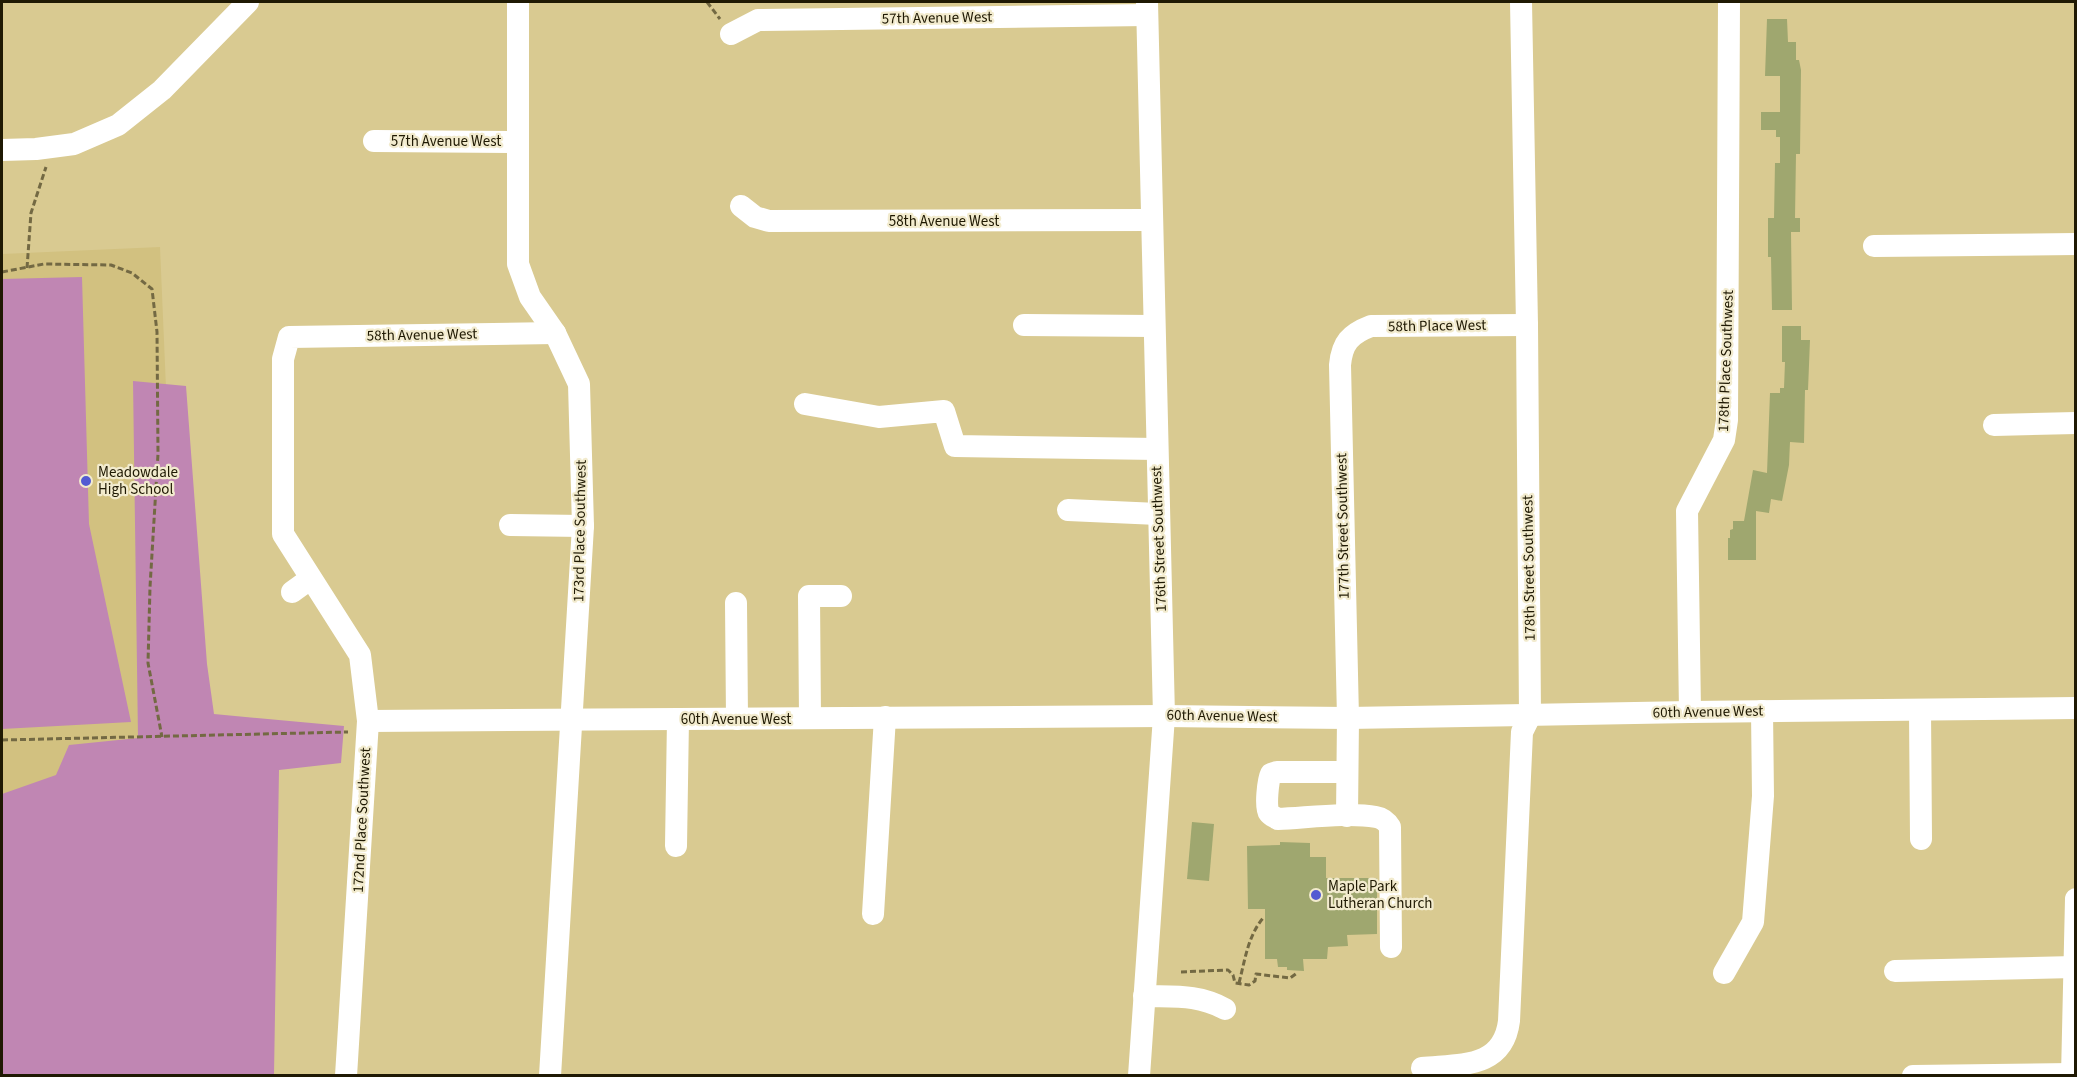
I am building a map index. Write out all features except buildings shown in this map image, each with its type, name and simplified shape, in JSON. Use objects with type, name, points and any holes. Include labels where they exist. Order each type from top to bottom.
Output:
[{"type":"street","points":[[2,150],[74,144],[118,125],[162,90],[248,2]]},
{"type":"street","name":"173rd Place Southwest","points":[[518,2],[518,264],[530,297],[555,333],[579,384],[583,526],[550,1076]]},
{"type":"street","name":"178th Street Southwest","points":[[1422,1068],[1483,1059],[1502,1046],[1507,1034],[1522,732],[1530,716],[1527,325],[1521,2]]},
{"type":"street","name":"178th Place Southwest","points":[[1690,712],[1687,511],[1724,440],[1727,420],[1729,2]]},
{"type":"street","name":"57th Avenue West","points":[[731,34],[758,20],[1147,8]]},
{"type":"street","name":"176th Street Southwest","points":[[1139,1076],[1164,716],[1147,8]]},
{"type":"street","name":"57th Avenue West","points":[[374,141],[517,142]]},
{"type":"street","name":"58th Avenue West","points":[[741,206],[755,217],[769,221],[1151,220]]},
{"type":"street","points":[[1874,246],[2076,244]]},
{"type":"street","points":[[1024,325],[1154,326]]},
{"type":"street","name":"58th Place West","points":[[1350,336],[1371,326],[1527,325]]},
{"type":"street","name":"58th Avenue West","points":[[289,337],[555,333]]},
{"type":"street","name":"177th Street Southwest","points":[[1347,816],[1348,718],[1340,365],[1345,343],[1350,336]]},
{"type":"street","name":"172nd Place Southwest","points":[[289,337],[283,359],[283,534],[360,655],[368,724],[346,1076]]},
{"type":"street","points":[[805,404],[879,417],[944,411],[955,446],[1156,449]]},
{"type":"street","points":[[1994,425],[2076,423]]},
{"type":"street","points":[[1068,510],[1158,514]]},
{"type":"street","points":[[510,525],[583,526]]},
{"type":"street","points":[[292,592],[310,579]]},
{"type":"street","points":[[810,718],[809,596],[841,596]]},
{"type":"street","points":[[736,603],[737,719]]},
{"type":"street","name":"60th Avenue West","points":[[368,724],[885,717],[1348,718],[2076,708]]},
{"type":"street","points":[[1920,710],[1921,839]]},
{"type":"street","points":[[1724,973],[1753,922],[1763,796],[1762,711]]},
{"type":"street","points":[[873,914],[885,717]]},
{"type":"street","points":[[676,846],[678,719]]},
{"type":"street","points":[[1347,772],[1277,772],[1271,774],[1268,810],[1270,815],[1278,819],[1347,816],[1377,817],[1386,822],[1390,827],[1391,947]]},
{"type":"street","points":[[1913,1076],[2072,1075],[2076,899]]},
{"type":"street","points":[[1895,971],[2074,967]]},
{"type":"street","points":[[1144,996],[1196,997],[1206,999],[1225,1009]]},
{"type":"path","points":[[27,268],[31,213],[46,167],[46,147]]},
{"type":"path","points":[[2,272],[44,264],[111,265],[132,273],[152,289],[157,332],[158,454],[148,663],[162,737]]},
{"type":"path","points":[[2,740],[343,733],[368,724]]},
{"type":"path","points":[[1239,983],[1256,927],[1264,917]]},
{"type":"path","points":[[1181,972],[1228,970],[1235,982],[1249,985],[1255,981],[1256,974],[1290,978],[1297,973]]},
{"type":"shaded area","name":"Meadowdale High School","points":[[160,247],[181,740],[2,947],[2,254]]},
{"type":"shaded area","points":[[82,277],[89,524],[131,722],[2,729],[2,279]]},
{"type":"shaded area","points":[[133,381],[186,386],[207,664],[214,714],[344,726],[341,763],[279,770],[274,1075],[2,1075],[2,794],[56,775],[69,745],[138,738]]},
{"type":"place","name":"Meadowdale High School","points":[[86,481]]},
{"type":"place","name":"Maple Park Lutheran Church","points":[[1316,895]]}]
